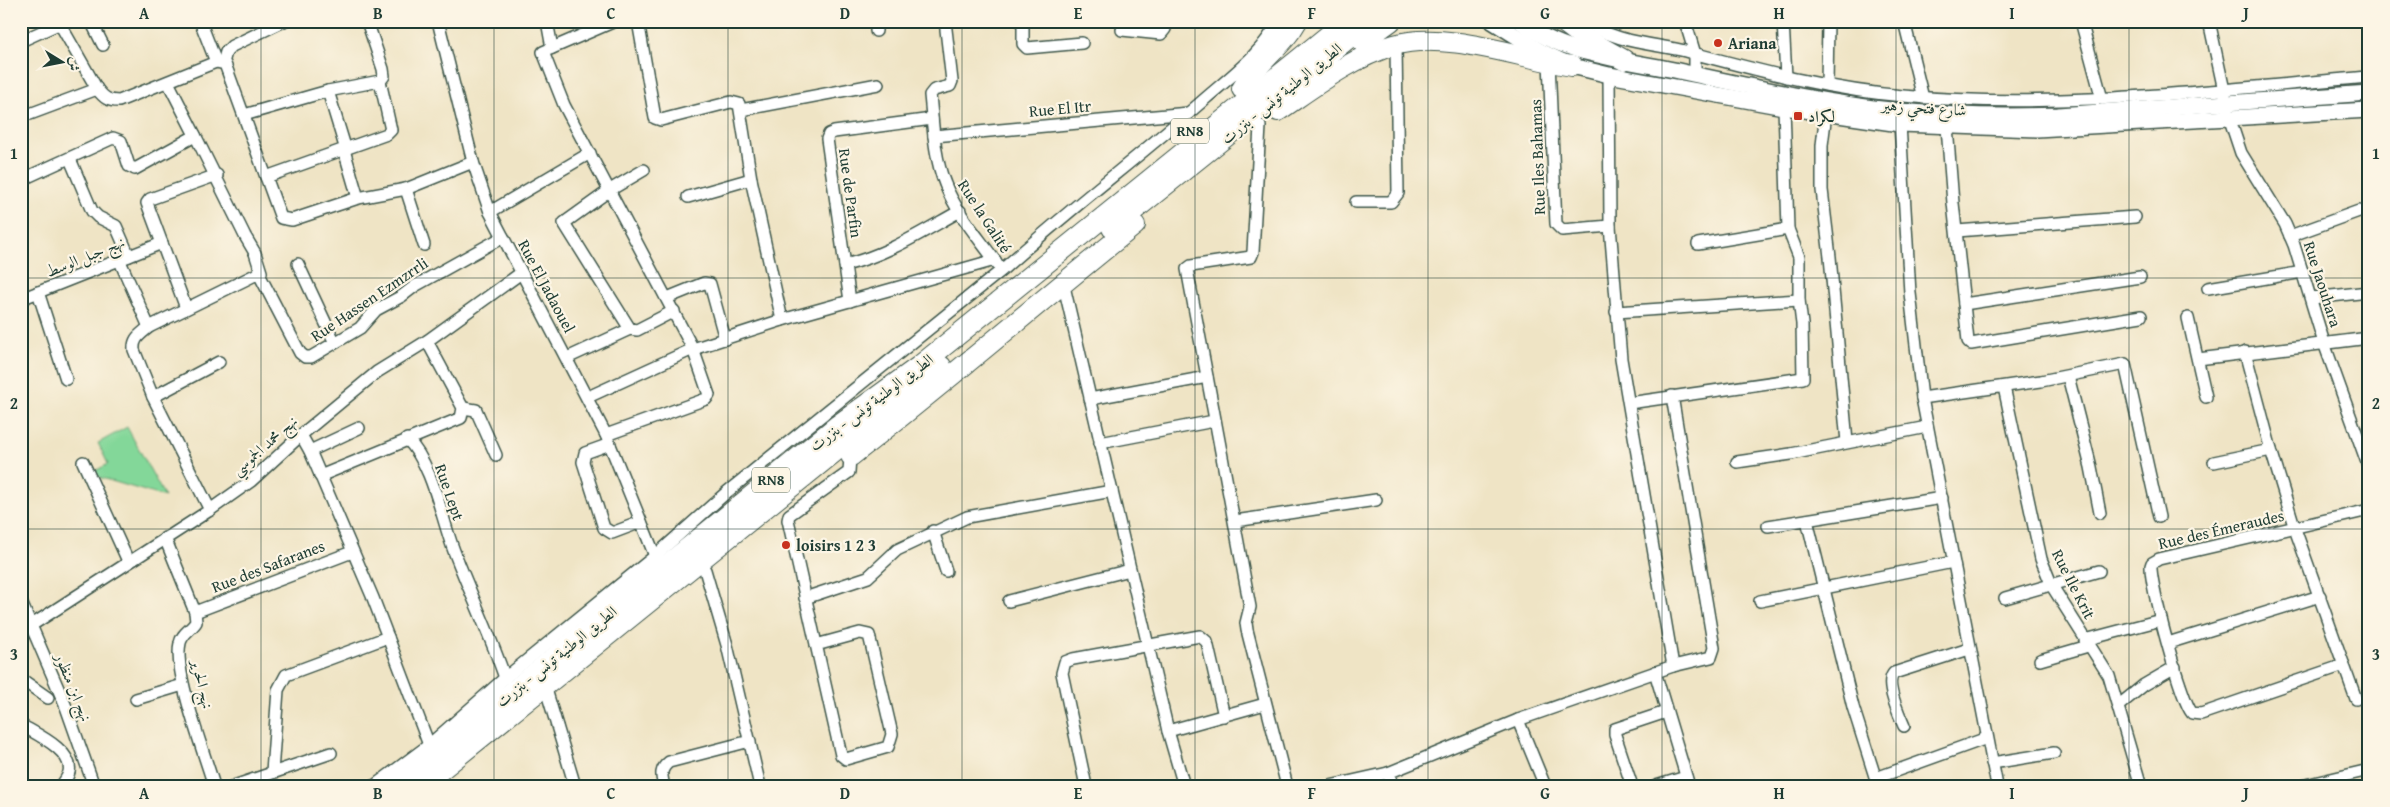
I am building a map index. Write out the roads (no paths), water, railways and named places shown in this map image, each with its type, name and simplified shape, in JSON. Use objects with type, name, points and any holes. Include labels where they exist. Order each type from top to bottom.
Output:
[{"type":"highway","name":"RN8","points":[[1242,89],[1248,77],[1290,33],[1297,21]]},
{"type":"highway","name":"RN8","points":[[838,425],[922,350],[1325,21]]},
{"type":"highway","name":"الطريق الوطنية تونس - بنزرت","points":[[421,786],[582,657],[1155,185],[1346,21]]},
{"type":"highway","name":"الطريق الوطنية تونس - بنزرت","points":[[397,786],[838,425],[918,367],[1370,21]]},
{"type":"highway","points":[[705,570],[934,392],[1063,282],[1260,126],[1382,26],[1391,21]]},
{"type":"highway","points":[[1562,21],[1586,39],[1624,60]]},
{"type":"highway","points":[[1278,111],[1340,69],[1396,44],[1455,43],[1572,66]]},
{"type":"highway","name":"RN8","points":[[582,657],[673,596],[705,570]]},
{"type":"street","points":[[91,21],[104,45]]},
{"type":"street","points":[[200,21],[220,63],[227,66],[281,218],[286,220],[358,198],[406,189],[473,162]]},
{"type":"street","points":[[21,41],[63,22],[97,89],[107,99],[120,101],[220,63],[232,46],[284,21]]},
{"type":"street","points":[[244,115],[328,91],[380,81],[384,76],[383,69],[367,21]]},
{"type":"street","name":"Rue El Jadaouel","points":[[438,21],[473,162],[490,212],[588,397],[608,439],[655,556]]},
{"type":"street","points":[[547,21],[552,48]]},
{"type":"street","points":[[615,21],[543,52],[564,105],[693,349],[708,394],[706,399],[608,439],[585,453],[583,462],[604,528],[612,533],[641,522]]},
{"type":"street","points":[[638,21],[656,118],[661,120],[731,102],[738,104],[741,110],[751,179],[782,320]]},
{"type":"street","name":"Rue la Galité","points":[[945,21],[952,80],[950,86],[930,93],[934,136],[944,183],[960,211],[1002,270]]},
{"type":"street","points":[[1023,21],[1023,44],[1027,48],[1082,43]]},
{"type":"street","points":[[1122,30],[1161,34],[1165,29],[1165,21]]},
{"type":"street","points":[[374,786],[429,745],[505,678],[655,556],[811,423],[1002,270],[1035,240],[1189,113],[1247,62],[1278,21]]},
{"type":"street","name":"شارع فتحي زهير","points":[[1492,21],[1540,51],[1572,66],[1609,75],[1784,108],[1900,124],[2046,129],[2226,103],[2369,110]]},
{"type":"street","name":"شارع فتحي زهير","points":[[1520,21],[1542,36],[1593,54],[1899,111],[1947,114],[2058,115],[2369,93]]},
{"type":"street","points":[[1586,21],[1695,54],[1786,77],[1827,85],[1923,98],[2102,99],[2226,103],[2369,77]]},
{"type":"street","points":[[1685,21],[1695,54],[1695,74]]},
{"type":"street","points":[[1783,21],[1786,77]]},
{"type":"street","points":[[1827,85],[1828,21]]},
{"type":"street","points":[[1904,21],[1923,98]]},
{"type":"street","points":[[2081,21],[2102,99]]},
{"type":"street","name":"Rue Jaouhara","points":[[2209,21],[2226,103],[2241,153],[2285,224],[2290,236],[2312,298],[2324,343],[2363,434],[2369,468]]},
{"type":"street","points":[[1356,202],[1391,202],[1398,193],[1396,44]]},
{"type":"street","name":"Rue Iles Bahamas","points":[[1549,62],[1556,224],[1562,230],[1610,226]]},
{"type":"street","points":[[1609,75],[1610,226],[1616,312],[1629,403],[1673,666]]},
{"type":"street","points":[[266,177],[345,150],[386,134],[391,130],[380,81]]},
{"type":"street","points":[[168,82],[217,175],[261,267],[259,274],[186,308],[149,328],[134,339],[134,350],[153,397],[210,510]]},
{"type":"street","points":[[741,110],[878,84]]},
{"type":"street","points":[[21,114],[30,114],[97,89]]},
{"type":"street","points":[[328,91],[358,198]]},
{"type":"street","points":[[1629,403],[1803,378],[1802,324],[1799,300],[1800,257],[1788,229],[1784,108]]},
{"type":"street","name":"Rue El Itr","points":[[934,136],[1189,113]]},
{"type":"street","points":[[1826,113],[1822,144],[1822,190],[1847,442]]},
{"type":"street","name":"Rue de Parfin","points":[[850,301],[827,144],[829,134],[932,119]]},
{"type":"street","points":[[1900,124],[1910,293],[1922,398],[1986,738],[1997,786]]},
{"type":"street","points":[[1260,126],[1253,252],[1251,257],[1191,266],[1187,269],[1250,609],[1246,624],[1287,786]]},
{"type":"street","points":[[1947,127],[1968,341],[1971,344],[2141,316]]},
{"type":"street","points":[[21,180],[116,138],[121,140],[129,166],[134,170],[195,134]]},
{"type":"street","points":[[490,212],[590,153]]},
{"type":"street","points":[[70,159],[92,211],[98,217],[116,226],[124,257],[149,328]]},
{"type":"street","points":[[630,329],[564,223],[610,190],[644,170]]},
{"type":"street","points":[[186,308],[148,207],[148,201],[217,175]]},
{"type":"street","points":[[688,197],[751,179]]},
{"type":"street","points":[[406,189],[424,245]]},
{"type":"street","points":[[845,266],[885,253],[960,211]]},
{"type":"street","points":[[2290,236],[2358,211]]},
{"type":"street","points":[[1957,231],[2135,216]]},
{"type":"street","points":[[1698,244],[1788,229]]},
{"type":"street","name":"Rue Hassen Ezmzrrli","points":[[259,274],[300,353],[305,357],[311,358],[360,328],[376,310],[393,302],[415,286],[503,237]]},
{"type":"street","name":"نهج جبل الوسط","points":[[21,299],[162,243]]},
{"type":"street","points":[[588,397],[693,349],[782,320],[995,260]]},
{"type":"street","points":[[298,264],[335,343]]},
{"type":"street","points":[[2208,288],[2303,272]]},
{"type":"street","name":"نهج محمد الجموسي","points":[[21,632],[210,510],[251,481],[301,435],[377,372],[427,340],[522,273]]},
{"type":"street","points":[[1964,304],[2140,277]]},
{"type":"street","points":[[1063,282],[1168,731],[1184,786]]},
{"type":"street","points":[[667,298],[704,283],[710,284],[725,339]]},
{"type":"street","points":[[38,292],[66,379]]},
{"type":"street","points":[[2312,298],[2369,292]]},
{"type":"street","points":[[1616,312],[1799,300]]},
{"type":"street","points":[[567,358],[630,329],[637,330],[674,311]]},
{"type":"street","points":[[2188,318],[2206,396]]},
{"type":"street","points":[[2198,359],[2369,338]]},
{"type":"street","points":[[320,476],[461,418],[463,408],[427,340]]},
{"type":"street","points":[[2245,352],[2271,450],[2295,529],[2356,699]]},
{"type":"street","points":[[153,397],[219,362]]},
{"type":"street","points":[[1922,398],[2068,376],[2121,363],[2127,367],[2159,517]]},
{"type":"street","points":[[2068,376],[2100,513]]},
{"type":"street","points":[[1090,399],[1207,377]]},
{"type":"street","name":"Rue Ile Krit","points":[[2004,387],[2037,546],[2052,586],[2109,676],[2141,786]]},
{"type":"street","points":[[1330,786],[1388,773],[1518,720],[1673,666],[1705,660],[1711,656],[1714,648],[1672,396]]},
{"type":"street","points":[[463,408],[476,410],[496,455]]},
{"type":"street","points":[[1100,443],[1214,421]]},
{"type":"street","points":[[1737,462],[1791,454],[1927,427]]},
{"type":"street","points":[[310,451],[359,428]]},
{"type":"street","points":[[301,435],[310,451],[388,637],[429,745]]},
{"type":"street","name":"Rue Lept","points":[[407,439],[420,457],[457,559],[484,621],[505,678]]},
{"type":"street","points":[[2214,462],[2271,450]]},
{"type":"street","points":[[816,645],[860,633],[869,635],[892,734],[888,746],[846,759],[842,758],[805,598],[788,516],[849,472],[850,457]]},
{"type":"street","points":[[83,462],[128,562]]},
{"type":"street","points":[[805,598],[868,577],[897,550],[933,531],[973,515],[1112,491]]},
{"type":"street","points":[[1768,526],[1942,498]]},
{"type":"street","points":[[1234,521],[1376,500]]},
{"type":"street","name":"Rue des Émeraudes","points":[[2344,665],[2201,714],[2192,713],[2188,709],[2182,691],[2150,571],[2152,563],[2155,561],[2369,510]]},
{"type":"street","points":[[1807,520],[1853,707],[1877,782],[1986,738]]},
{"type":"street","points":[[933,531],[946,571]]},
{"type":"street","points":[[165,538],[195,612]]},
{"type":"street","name":"Rue des Safaranes","points":[[195,612],[352,552]]},
{"type":"street","points":[[1760,601],[1953,562]]},
{"type":"street","points":[[705,570],[727,645],[760,786]]},
{"type":"street","points":[[1009,601],[1130,570]]},
{"type":"street","points":[[2005,598],[2099,571]]},
{"type":"street","points":[[2168,643],[2320,596]]},
{"type":"street","name":"نهج ابن منظور","points":[[21,602],[66,707],[94,786]]},
{"type":"street","name":"نهج الحرير","points":[[195,612],[196,622],[183,635],[180,643],[183,685],[214,786]]},
{"type":"street","points":[[2040,660],[2087,643],[2162,620]]},
{"type":"street","points":[[1086,786],[1062,673],[1063,665],[1073,659],[1195,636],[1204,638],[1224,716]]},
{"type":"street","points":[[272,772],[278,690],[286,675],[388,637]]},
{"type":"street","points":[[1904,726],[1890,685],[1890,676],[1894,673],[1969,649]]},
{"type":"street","points":[[2118,706],[2144,685],[2175,667]]},
{"type":"street","points":[[1655,672],[1687,781],[1656,786]]},
{"type":"street","points":[[21,679],[48,698]]},
{"type":"street","points":[[136,699],[183,685]]},
{"type":"street","points":[[544,686],[575,786]]},
{"type":"street","points":[[1168,731],[1265,704]]},
{"type":"street","points":[[1632,786],[1615,735],[1615,729],[1666,712]]},
{"type":"street","points":[[1518,720],[1545,786]]},
{"type":"street","points":[[21,725],[66,754],[69,773],[61,786]]},
{"type":"street","points":[[664,786],[661,773],[663,766],[669,762],[750,741]]},
{"type":"street","points":[[234,786],[330,752]]},
{"type":"street","points":[[1992,763],[2054,753]]},
{"type":"street","points":[[2301,786],[2369,770]]},
{"type":"street","points":[[1388,773],[1393,786]]},
{"type":"place","name":"Ariana","points":[[1718,43]]},
{"type":"place","name":"لكراد","points":[[1798,116]]},
{"type":"place","name":"loisirs 1 2 3","points":[[786,545]]}]
